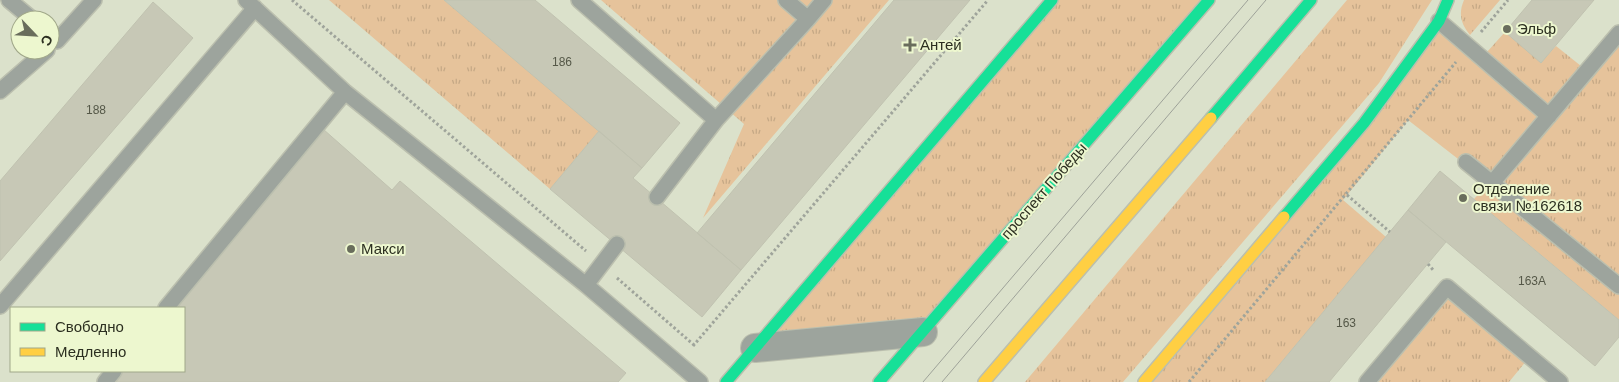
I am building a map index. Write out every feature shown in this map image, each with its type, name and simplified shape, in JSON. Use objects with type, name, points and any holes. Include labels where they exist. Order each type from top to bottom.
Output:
[{"type":"main road","points":[[726,382],[1052,0]]},
{"type":"main road","name":"проспект Победы","points":[[879,382],[1209,0]]},
{"type":"main road","points":[[984,382],[1092,260],[1311,0]]},
{"type":"main road","points":[[1144,382],[1364,123],[1439,21],[1448,0]]},
{"type":"street","points":[[755,348],[923,332]]},
{"type":"lane","points":[[9,0],[21,10]]},
{"type":"lane","points":[[60,34],[94,0]]},
{"type":"lane","points":[[579,0],[716,120]]},
{"type":"lane","points":[[786,0],[808,19]]},
{"type":"lane","points":[[657,197],[716,120],[824,0]]},
{"type":"lane","points":[[0,306],[250,4],[345,92],[586,285],[700,382]]},
{"type":"lane","points":[[1439,21],[1549,116]]},
{"type":"lane","points":[[1492,183],[1619,32]]},
{"type":"lane","points":[[0,91],[33,60]]},
{"type":"lane","points":[[167,307],[345,92]]},
{"type":"lane","points":[[1466,162],[1619,286]]},
{"type":"lane","points":[[586,285],[617,244]]},
{"type":"lane","points":[[1366,382],[1447,287],[1560,382]]},
{"type":"lane","points":[[105,382],[113,372]]},
{"type":"path","points":[[292,0],[694,345],[988,0]]},
{"type":"path","points":[[1189,382],[1508,0]]},
{"type":"path","points":[[1347,195],[1390,232]]},
{"type":"green space","points":[[329,0],[444,0],[599,131],[550,189]]},
{"type":"green space","points":[[601,0],[889,0],[703,218],[744,124]]},
{"type":"green space","points":[[1052,0],[1209,0],[923,332],[755,348]]},
{"type":"green space","points":[[1347,0],[1432,0],[1379,83],[1123,382],[1025,382]]},
{"type":"green space","points":[[1464,0],[1500,0],[1470,35],[1461,19]]},
{"type":"green space","points":[[1439,21],[1478,62],[1505,32],[1541,62],[1556,46],[1581,66],[1549,104],[1540,104],[1535,110],[1537,119],[1491,172],[1469,154],[1462,162],[1408,120],[1343,200],[1386,237],[1265,382],[1144,382]]},
{"type":"green space","points":[[1619,43],[1619,320],[1474,199]]},
{"type":"green space","points":[[1446,294],[1527,360],[1509,382],[1373,382]]},
{"type":"building","points":[[444,0],[535,0],[680,123],[642,168]]},
{"type":"building","points":[[894,0],[970,0],[741,270],[697,233]]},
{"type":"building","points":[[1532,0],[1594,0],[1541,63],[1505,32]]},
{"type":"building","points":[[153,2],[193,38],[0,261],[0,181]]},
{"type":"building","name":"Макси","points":[[323,129],[392,190],[400,181],[626,373],[618,382],[109,382],[118,372],[185,372],[185,307],[173,307]]},
{"type":"building","points":[[599,131],[642,168],[633,178],[741,270],[702,317],[550,189]]},
{"type":"building","points":[[1440,171],[1619,320],[1619,337],[1595,366],[1408,210]]},
{"type":"building","points":[[1408,210],[1446,242],[1329,382],[1265,382]]},
{"type":"tram line","points":[[923,382],[1248,0]]},
{"type":"tram line","points":[[942,382],[1266,0]]},
{"type":"traffic: fast","points":[[726,382],[1052,0]]},
{"type":"traffic: fast","points":[[879,382],[1209,0]]},
{"type":"traffic: fast","points":[[1211,118],[1311,0]]},
{"type":"traffic: fast","points":[[1284,217],[1364,123],[1439,21],[1448,0]]},
{"type":"traffic: slow","points":[[984,382],[1211,118]]},
{"type":"traffic: slow","points":[[1144,382],[1284,217]]},
{"type":"place","name":"Эльф","points":[[1507,29]]},
{"type":"place","name":"Антей","points":[[910,45]]},
{"type":"place","name":"Отделение связи №162618","points":[[1463,198]]},
{"type":"place","name":"Макси","points":[[351,249]]}]
